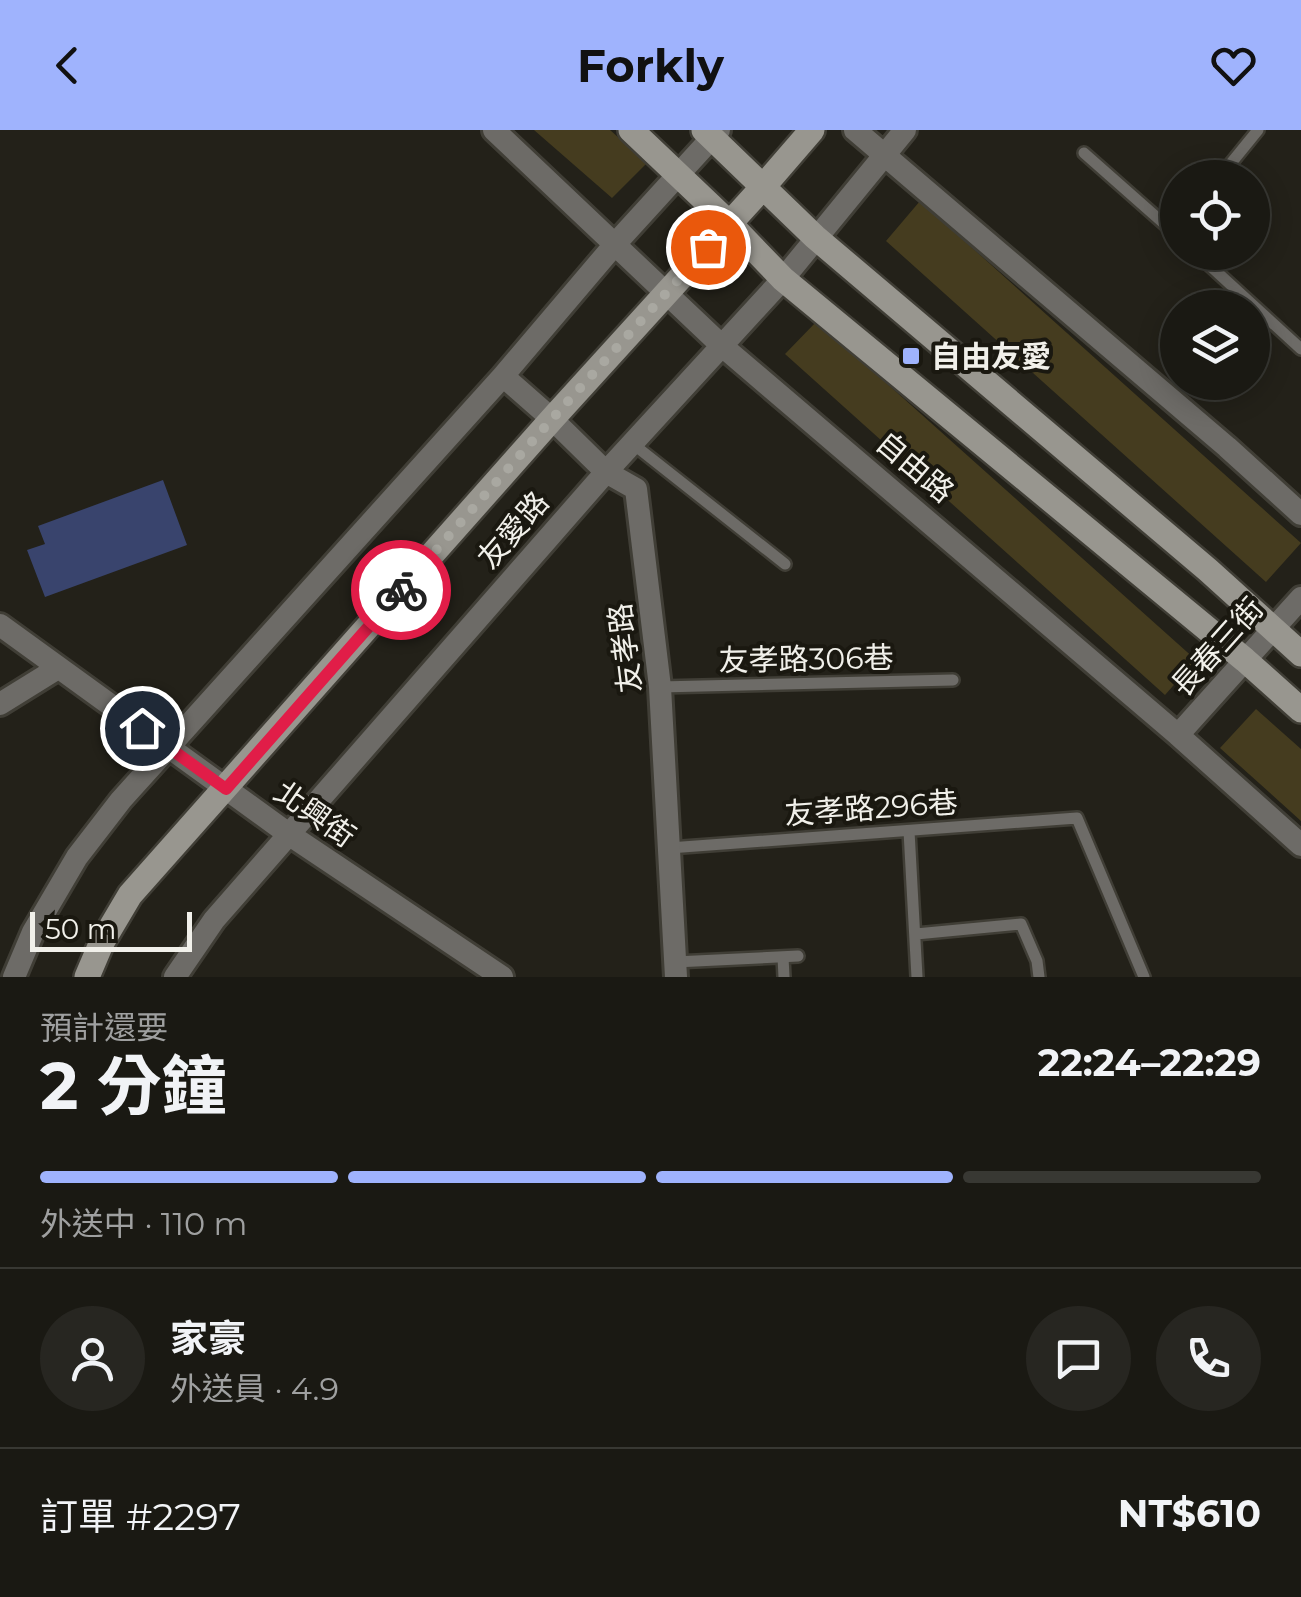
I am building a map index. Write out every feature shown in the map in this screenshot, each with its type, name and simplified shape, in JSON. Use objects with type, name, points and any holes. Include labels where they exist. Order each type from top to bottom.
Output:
[{"type":"street","name":"自由路","points":[[494,130],[721,345],[1178,735],[1301,846]]},
{"type":"street","name":"自由路","points":[[631,130],[782,279],[1246,660],[1301,710]]},
{"type":"street","name":"友愛路","points":[[86,977],[130,896],[812,130]]},
{"type":"street","points":[[854,130],[1301,514]]},
{"type":"street","name":"友愛路","points":[[175,977],[214,920],[606,472],[782,279],[905,130]]},
{"type":"street","points":[[14,977],[32,932],[76,857],[121,800],[502,376],[711,132],[762,188],[815,237],[1193,557],[1301,654]]},
{"type":"street","name":"友孝路","points":[[502,376],[606,472],[636,489],[660,688],[675,969]]},
{"type":"street","name":"長春三街","points":[[1178,735],[1301,598]]},
{"type":"street","name":"北興街","points":[[0,626],[290,835],[502,977]]},
{"type":"street","points":[[0,704],[58,668]]},
{"type":"lane","points":[[1234,160],[1258,130]]},
{"type":"lane","points":[[1084,153],[1160,219]]},
{"type":"lane","points":[[1215,270],[1301,349]]},
{"type":"lane","points":[[633,444],[785,564]]},
{"type":"lane","name":"友孝路306巷","points":[[660,688],[953,680]]},
{"type":"lane","name":"友孝路296巷","points":[[669,848],[1077,818],[1144,977]]},
{"type":"lane","points":[[909,831],[917,977]]},
{"type":"lane","points":[[916,934],[1021,924],[1037,961],[1039,977]]},
{"type":"lane","points":[[675,969],[798,956]]},
{"type":"lane","points":[[783,957],[784,977]]},
{"type":"shaded area","points":[[534,130],[610,130],[647,163],[612,198]]},
{"type":"shaded area","points":[[920,201],[1301,543],[1266,582],[886,241]]},
{"type":"shaded area","points":[[817,321],[1196,660],[1165,695],[785,354]]},
{"type":"shaded area","points":[[1256,709],[1301,749],[1301,821],[1220,748]]},
{"type":"building","points":[[163,480],[187,545],[45,597],[27,550],[45,544],[38,526]]},
{"type":"way so far","points":[[401,590],[708,247]]},
{"type":"place","name":"自由友愛","points":[[911,356]]},
{"type":"route","points":[[142,728],[226,789],[401,590]]}]
